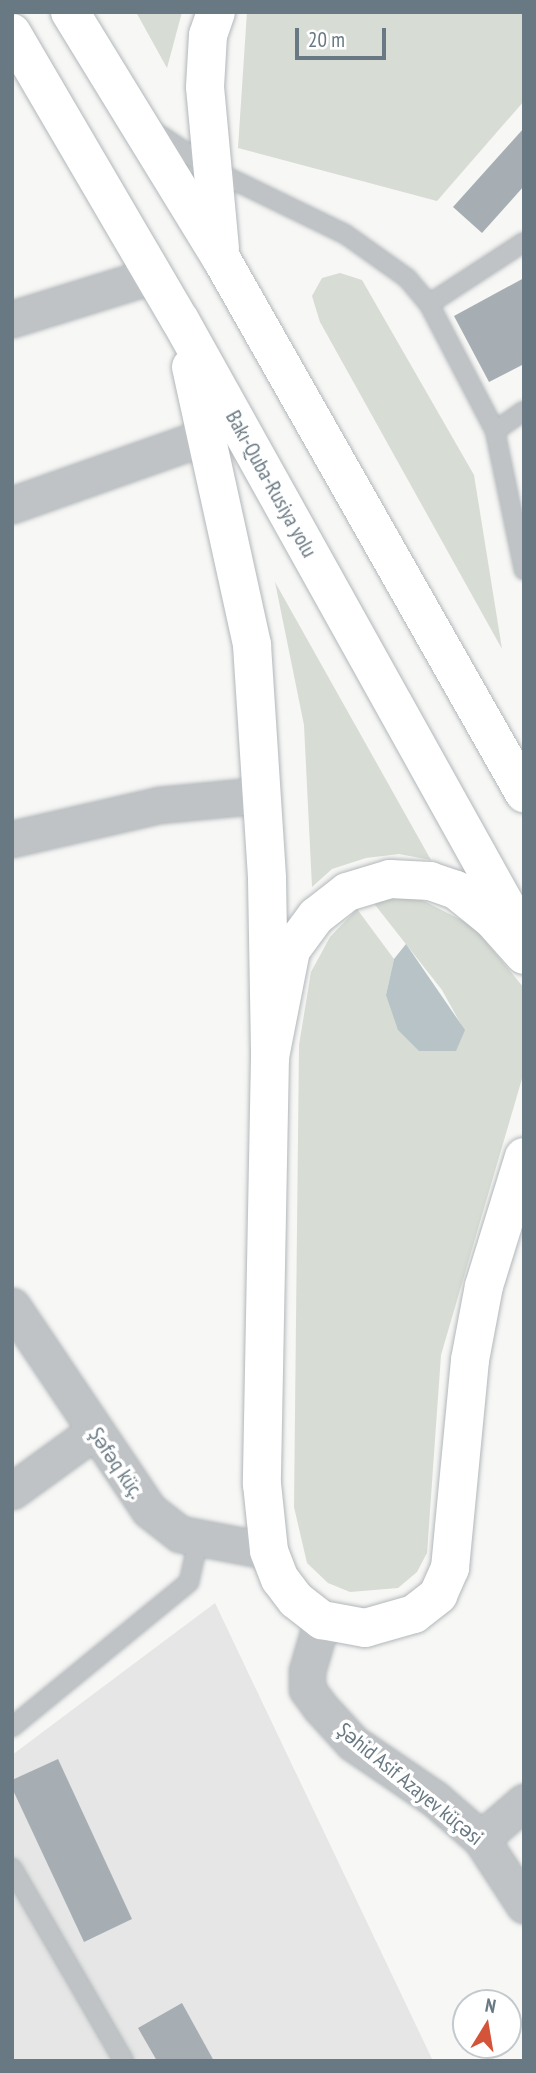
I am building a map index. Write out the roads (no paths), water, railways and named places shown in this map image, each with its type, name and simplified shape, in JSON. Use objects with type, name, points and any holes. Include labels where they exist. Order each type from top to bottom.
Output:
[{"type":"main road","points":[[70,12],[222,260],[524,793]]},
{"type":"main road","points":[[216,12],[208,35],[205,87],[222,260]]},
{"type":"main road","name":"Bakı-Quba-Rusiya yolu","points":[[12,33],[180,320],[524,938]]},
{"type":"main road","points":[[180,320],[252,645],[263,795],[270,1057],[262,1484],[268,1551],[296,1600],[322,1620],[365,1628],[414,1614],[438,1595],[450,1568],[470,1360],[484,1286],[524,1157]]},
{"type":"main road","points":[[270,1057],[291,950],[316,916],[347,892],[390,878],[429,881],[456,890],[484,912],[524,955]]},
{"type":"street","points":[[12,319],[154,275]]},
{"type":"street","points":[[12,505],[207,436]]},
{"type":"street","points":[[12,839],[159,805],[263,795]]},
{"type":"street","name":"Şəfəq küç.","points":[[12,1306],[149,1510],[180,1534],[198,1541],[268,1551]]},
{"type":"street","points":[[12,1491],[95,1431]]},
{"type":"street","name":"Şəhid Asif Azayev küçəsi","points":[[322,1620],[307,1671],[307,1689],[354,1743],[435,1799],[481,1839],[524,1905]]},
{"type":"street","points":[[481,1839],[524,1802]]},
{"type":"lane","points":[[135,119],[211,169],[345,234],[386,260],[429,304],[495,430],[524,570]]},
{"type":"lane","points":[[429,304],[524,243]]},
{"type":"lane","points":[[495,430],[524,411]]},
{"type":"lane","points":[[12,1727],[189,1582],[198,1541]]},
{"type":"lane","points":[[12,1868],[124,2061]]}]
